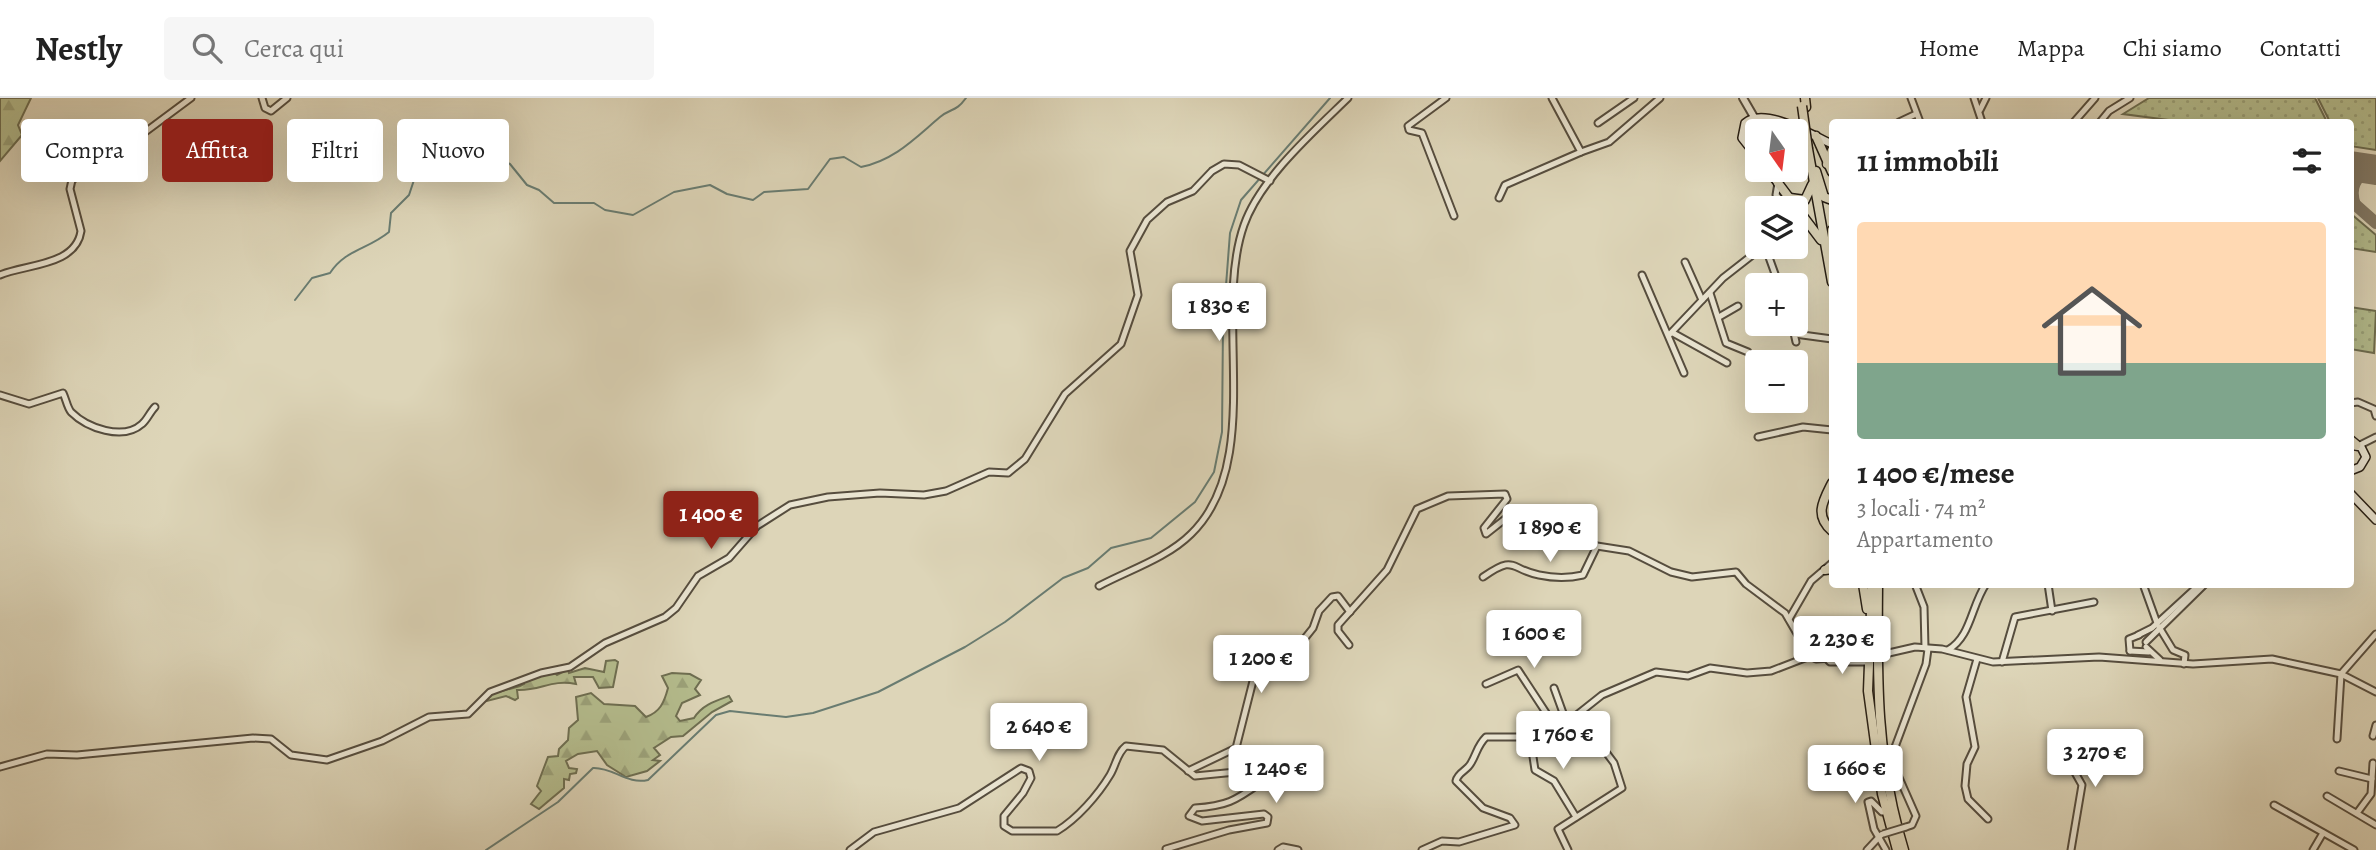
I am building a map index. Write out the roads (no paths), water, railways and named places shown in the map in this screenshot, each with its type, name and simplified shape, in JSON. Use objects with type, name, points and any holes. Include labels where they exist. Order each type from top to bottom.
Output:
[{"type":"main road","points":[[1803,102],[1829,251]]},
{"type":"main road","points":[[1752,119],[1754,117],[1784,123],[1816,136],[1828,152]]},
{"type":"main road","points":[[1745,124],[1742,138],[1745,142]]},
{"type":"main road","points":[[1808,197],[1814,174]]},
{"type":"main road","points":[[1814,174],[1824,197],[1829,199]]},
{"type":"main road","points":[[1778,183],[1788,196]]},
{"type":"main road","points":[[1808,220],[1829,254]]},
{"type":"main road","points":[[2354,444],[2365,453],[2363,464],[2354,471]]},
{"type":"main road","points":[[1829,491],[1821,512],[1822,519],[1829,527]]},
{"type":"main road","points":[[2354,497],[2376,520]]},
{"type":"main road","points":[[1864,588],[1867,603],[1867,636],[1871,640]]},
{"type":"main road","points":[[1872,588],[1871,640],[1866,659],[1874,742],[1886,811],[1897,850]]},
{"type":"main road","points":[[1878,588],[1876,690],[1880,741],[1893,812],[1904,850]]},
{"type":"street","points":[[0,275],[65,256],[80,238],[81,231],[70,189],[72,180],[117,153],[191,98]]},
{"type":"street","points":[[262,98],[265,108],[271,111],[287,98]]},
{"type":"street","points":[[1099,586],[1190,536],[1205,519],[1231,443],[1231,352],[1238,246],[1253,205],[1270,181],[1348,98]]},
{"type":"street","points":[[1446,98],[1408,126],[1409,130],[1422,133],[1454,216]]},
{"type":"street","points":[[1552,98],[1581,152]]},
{"type":"street","points":[[1598,122],[1634,98]]},
{"type":"street","points":[[1499,198],[1505,185],[1609,142],[1661,98]]},
{"type":"street","points":[[1743,98],[1754,117]]},
{"type":"street","points":[[1910,98],[1918,119]]},
{"type":"street","points":[[1974,98],[1982,119]]},
{"type":"street","points":[[1980,110],[1986,98]]},
{"type":"street","points":[[2102,119],[2109,111],[2130,98]]},
{"type":"street","points":[[2076,119],[2093,99]]},
{"type":"street","points":[[1905,119],[1916,114]]},
{"type":"street","points":[[0,767],[47,754],[77,755],[253,738],[271,739],[291,755],[327,760],[382,741],[429,717],[468,714],[490,692],[541,673],[570,667],[606,643],[649,626],[676,608],[698,576],[729,558],[748,541],[757,526],[790,505],[828,497],[880,493],[924,495],[946,491],[989,472],[1008,473],[1025,459],[1065,394],[1121,344],[1138,295],[1130,251],[1147,220],[1167,202],[1193,191],[1212,171],[1224,164],[1240,165],[1270,181]]},
{"type":"street","points":[[1777,196],[1778,183]]},
{"type":"street","points":[[1685,373],[1667,339],[1702,300],[1747,259]]},
{"type":"street","points":[[1685,262],[1702,300]]},
{"type":"street","points":[[1642,275],[1671,334],[1727,363]]},
{"type":"street","points":[[1710,293],[1726,343],[1745,351]]},
{"type":"street","points":[[1719,317],[1738,306]]},
{"type":"street","points":[[1795,336],[1796,342]]},
{"type":"street","points":[[1808,336],[1829,339]]},
{"type":"street","points":[[0,395],[29,404],[63,393],[69,410],[106,431],[114,432],[143,424],[155,407]]},
{"type":"street","points":[[2354,403],[2374,409],[2376,416]]},
{"type":"street","points":[[1758,437],[1803,427],[1829,430]]},
{"type":"street","points":[[2354,444],[2374,438]]},
{"type":"street","points":[[2365,453],[2374,438]]},
{"type":"street","points":[[1349,645],[1337,628],[1387,570],[1413,513],[1448,496],[1505,494],[1507,499],[1483,528],[1486,534],[1504,519],[1526,515],[1542,519],[1597,545],[1629,551],[1665,569],[1692,577],[1736,572],[1789,619],[1810,656]]},
{"type":"street","points":[[1483,577],[1499,566],[1511,564],[1542,576],[1583,575],[1597,545]]},
{"type":"street","points":[[1789,619],[1811,581],[1829,568]]},
{"type":"street","points":[[1867,850],[1881,835],[1906,827],[1914,822],[1916,816],[1895,773],[1893,755],[1926,664],[1924,607],[1917,588]]},
{"type":"street","points":[[1948,650],[1961,642],[1975,602],[1984,588]]},
{"type":"street","points":[[2049,588],[2052,611]]},
{"type":"street","points":[[2144,588],[2158,625],[2173,650],[2185,655],[2185,664]]},
{"type":"street","points":[[2146,648],[2158,625],[2196,588]]},
{"type":"street","points":[[2129,648],[2131,636],[2158,625],[2200,588]]},
{"type":"street","points":[[1188,771],[1236,748],[1255,673],[1301,643],[1332,597],[1338,596],[1350,612]]},
{"type":"street","points":[[2002,662],[2013,619],[2094,602]]},
{"type":"street","points":[[2337,739],[2341,674],[2376,634]]},
{"type":"street","points":[[2138,635],[2146,648],[2163,662]]},
{"type":"street","points":[[1880,655],[1926,648],[2002,662],[2114,657],[2185,664],[2272,659],[2341,674],[2376,692]]},
{"type":"street","points":[[2114,657],[2129,648],[2146,648]]},
{"type":"street","points":[[1422,850],[1442,841],[1459,842],[1515,825],[1510,818],[1483,808],[1456,781],[1459,774],[1471,763],[1475,749],[1486,737],[1546,737],[1558,731],[1602,695],[1656,672],[1688,676],[1710,668],[1747,673],[1771,671],[1810,656],[1830,662],[1866,659]]},
{"type":"street","points":[[1977,659],[1966,698],[1975,747],[1967,764],[1965,786],[1968,799],[1988,819]]},
{"type":"street","points":[[1486,684],[1518,670],[1558,731]]},
{"type":"street","points":[[1554,688],[1567,724],[1589,747],[1602,747],[1614,763],[1622,788],[1558,829],[1568,850]]},
{"type":"street","points":[[2373,736],[2376,725]]},
{"type":"street","points":[[1530,737],[1535,770],[1554,780],[1576,817]]},
{"type":"street","points":[[2055,737],[2082,785],[2071,850]]},
{"type":"street","points":[[850,850],[874,832],[960,807],[1021,768],[1029,771],[1031,778],[1023,793],[1003,816],[1002,823],[1012,831],[1050,833],[1062,828],[1098,794],[1126,746],[1163,750],[1188,771],[1202,777],[1246,771],[1260,780],[1231,803],[1190,810],[1191,819],[1202,821],[1264,814],[1269,820],[1262,825],[1229,830],[1166,849]]},
{"type":"street","points":[[2357,813],[2371,794],[2373,763]]},
{"type":"street","points":[[2339,771],[2373,776]]},
{"type":"street","points":[[2327,796],[2376,825]]},
{"type":"street","points":[[1886,811],[1882,812],[1871,801],[1868,802],[1874,829],[1881,835],[1886,850]]},
{"type":"street","points":[[2274,806],[2354,850]]},
{"type":"street","points":[[2313,850],[2323,833]]},
{"type":"street","points":[[1278,850],[1283,847],[1298,850]]},
{"type":"waterway","points":[[295,300],[312,278],[330,273],[350,254],[389,232],[391,213],[409,195],[418,168],[426,165],[465,174],[498,158],[510,164],[527,185],[539,190],[554,203],[594,203],[605,210],[633,215],[674,192],[710,185],[727,194],[753,200],[764,192],[808,189],[830,159],[844,157],[861,167],[873,164],[904,147],[966,98]]},
{"type":"waterway","points":[[486,850],[558,802],[593,768],[607,770],[633,780],[648,780],[716,715],[730,711],[786,717],[813,713],[878,692],[965,647],[1005,622],[1063,578],[1088,568],[1111,548],[1151,538],[1195,502],[1214,472],[1222,432],[1223,325],[1230,233],[1241,200],[1330,98]]}]
